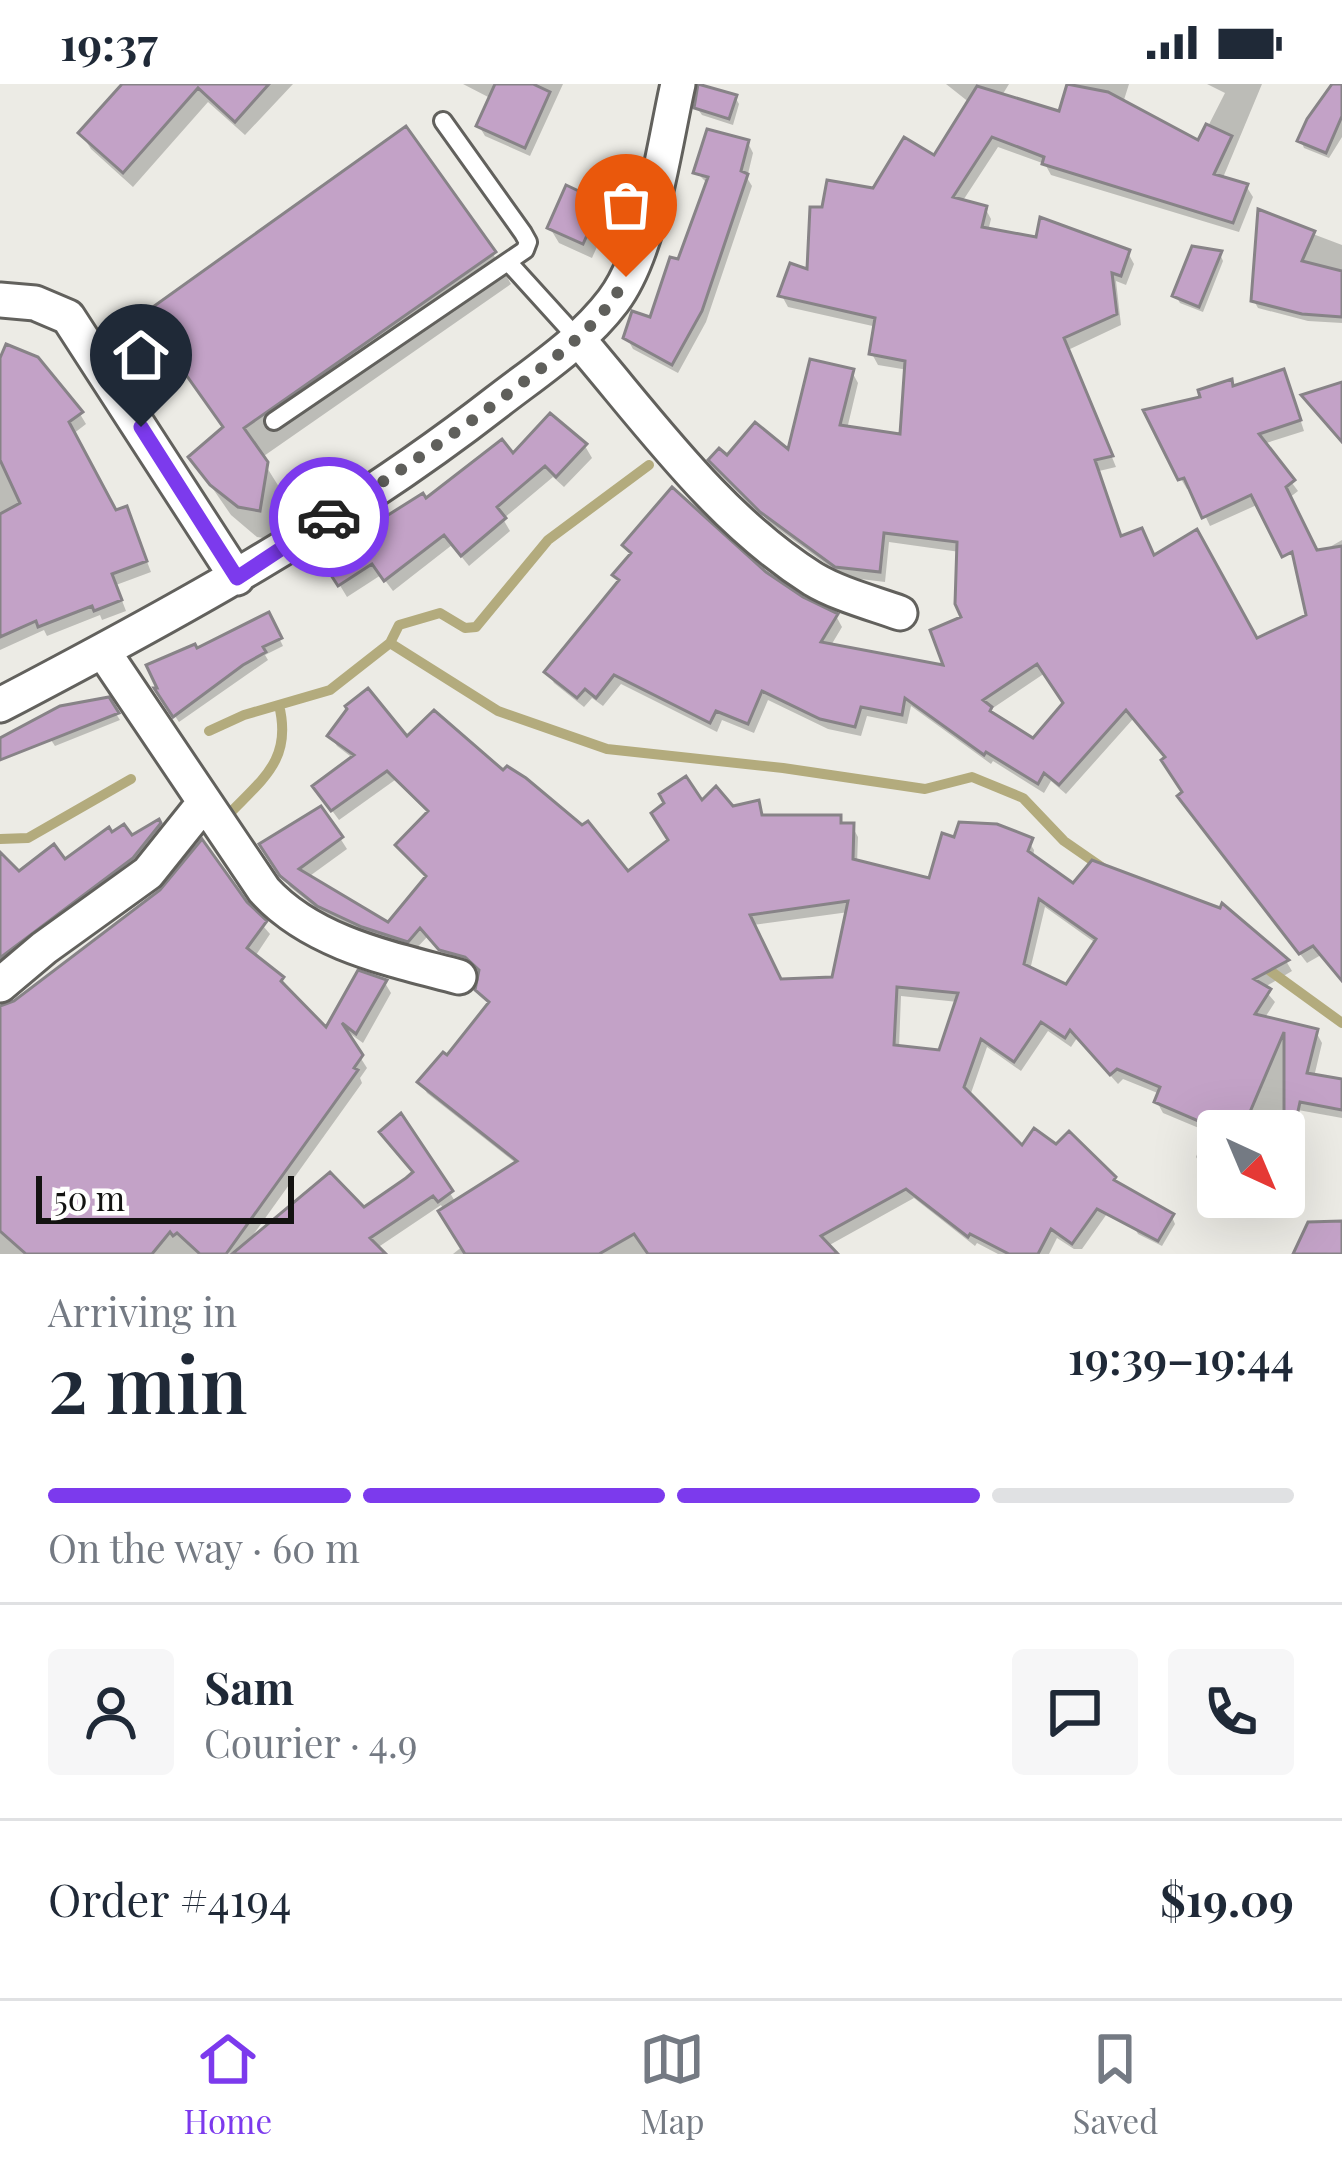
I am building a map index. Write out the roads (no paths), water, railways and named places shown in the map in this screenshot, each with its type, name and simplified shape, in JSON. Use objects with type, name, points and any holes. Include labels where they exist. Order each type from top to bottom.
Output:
[{"type":"street","points":[[0,705],[237,578],[461,430],[578,339],[615,299],[637,255],[678,84]]},
{"type":"street","points":[[0,300],[34,303],[68,317],[237,578]]},
{"type":"street","points":[[578,339],[713,497],[750,530],[817,581],[900,613]]},
{"type":"street","points":[[103,651],[278,906],[304,924],[361,949],[443,973]]},
{"type":"street","points":[[0,985],[148,874],[204,803]]},
{"type":"lane","points":[[274,421],[526,250],[528,242],[443,122]]},
{"type":"lane","points":[[509,263],[578,339]]},
{"type":"waterway","points":[[209,731],[244,715],[330,690],[390,643],[399,625],[440,613],[465,628],[476,627],[548,540],[649,465]]},
{"type":"waterway","points":[[390,643],[498,711],[607,749],[925,789],[972,777],[1023,798],[1064,841],[1103,868]]},
{"type":"waterway","points":[[231,812],[273,765],[282,739],[279,705]]},
{"type":"waterway","points":[[0,839],[28,838],[131,779]]},
{"type":"waterway","points":[[1262,965],[1342,1023]]}]
